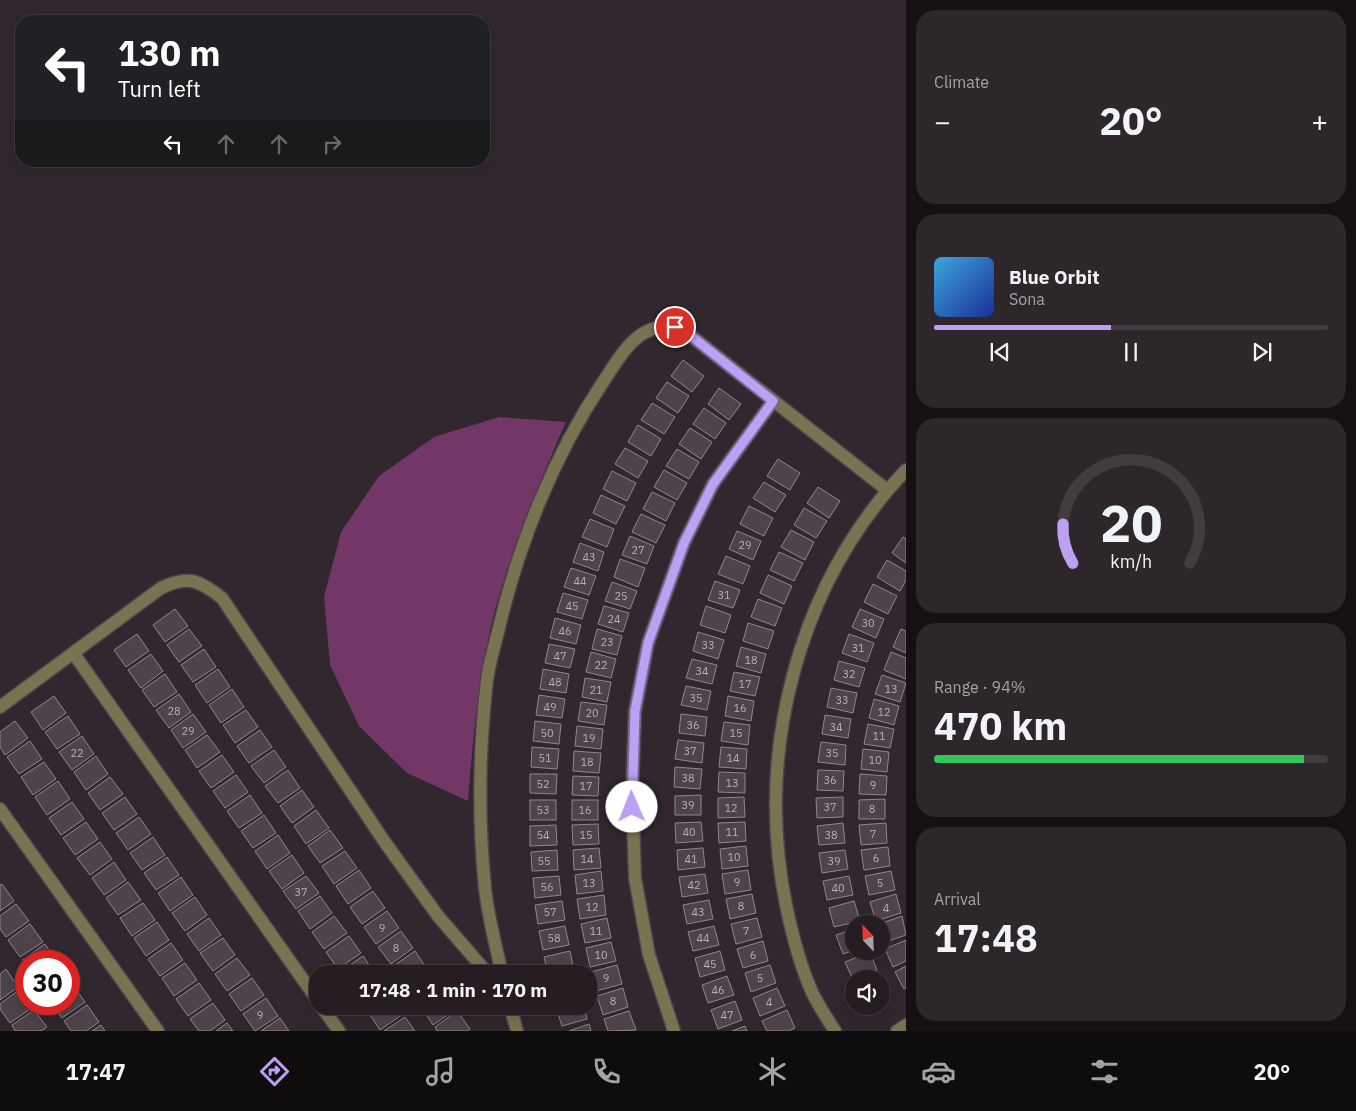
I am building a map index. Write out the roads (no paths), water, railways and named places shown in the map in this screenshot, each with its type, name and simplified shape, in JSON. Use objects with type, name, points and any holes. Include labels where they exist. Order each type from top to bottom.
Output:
[{"type":"street","points":[[500,965],[485,890],[479,794],[487,679],[508,590],[546,486],[588,404],[629,343],[638,335],[652,329],[675,327],[686,332],[887,490]]},
{"type":"street","points":[[674,1031],[649,955],[635,878],[632,789],[635,711],[648,643],[684,543],[713,484],[773,401]]},
{"type":"street","points":[[834,1031],[812,992],[791,932],[780,878],[774,806],[778,742],[790,680],[811,618],[841,558],[887,490],[906,470]]},
{"type":"street","points":[[0,707],[161,588],[176,581],[188,579],[198,582],[222,598],[389,848],[438,916],[480,965]]},
{"type":"street","points":[[74,654],[309,988]]},
{"type":"street","points":[[0,809],[158,1031]]},
{"type":"street","points":[[328,1015],[339,1031]]},
{"type":"street","points":[[513,1015],[517,1031]]},
{"type":"street","points":[[897,1031],[906,1025]]}]
